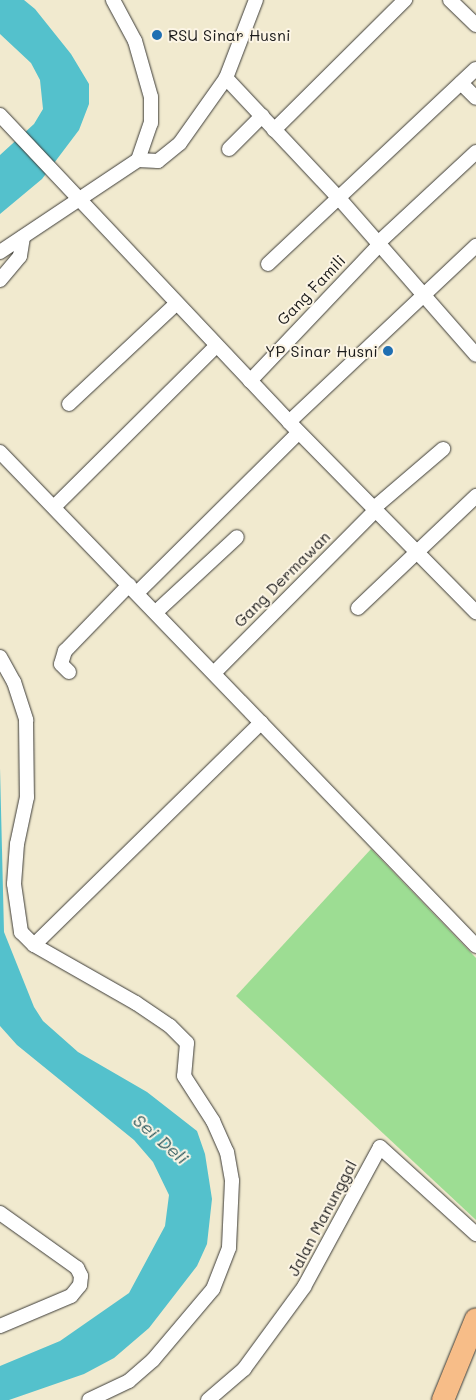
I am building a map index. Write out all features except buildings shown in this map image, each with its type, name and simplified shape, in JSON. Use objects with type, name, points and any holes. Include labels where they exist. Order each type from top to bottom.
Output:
[{"type":"main road","points":[[443,1400],[476,1319]]},
{"type":"street","points":[[0,252],[81,200],[138,160],[151,123],[151,97],[135,41],[113,0]]},
{"type":"street","points":[[138,160],[158,161],[172,152],[226,78],[256,0]]},
{"type":"street","points":[[274,130],[405,0]]},
{"type":"street","points":[[450,0],[476,25]]},
{"type":"street","points":[[268,264],[337,196],[476,69]]},
{"type":"street","points":[[226,78],[337,196],[422,297],[476,355]]},
{"type":"street","points":[[461,83],[476,98]]},
{"type":"street","points":[[229,149],[262,116]]},
{"type":"street","points":[[4,120],[216,346],[476,612]]},
{"type":"street","name":"Gang Famili","points":[[250,381],[378,245],[476,152]]},
{"type":"street","points":[[0,280],[20,256],[23,237]]},
{"type":"street","points":[[69,672],[61,664],[66,651],[133,589],[422,297],[476,246]]},
{"type":"street","points":[[69,404],[176,304]]},
{"type":"street","points":[[54,507],[216,346]]},
{"type":"street","name":"Gang Dermawan","points":[[214,673],[375,509],[443,449]]},
{"type":"street","points":[[0,452],[476,946]]},
{"type":"street","points":[[358,608],[476,496]]},
{"type":"street","points":[[156,612],[237,537]]},
{"type":"street","points":[[0,657],[14,682],[26,720],[27,797],[17,844],[14,884],[21,932],[34,945],[136,1003],[170,1026],[187,1043],[184,1076],[213,1121],[227,1152],[232,1181],[229,1248],[213,1289],[153,1360],[128,1381],[89,1400]]},
{"type":"street","points":[[34,945],[261,723]]},
{"type":"street","name":"Jalan Manunggal","points":[[208,1400],[244,1369],[304,1287],[380,1148],[476,1234]]},
{"type":"street","points":[[0,1213],[77,1268],[81,1276],[80,1285],[71,1296],[0,1326]]},
{"type":"green space","points":[[371,849],[476,958],[476,1220],[236,996]]},
{"type":"water","points":[[0,0],[24,0],[35,9],[71,54],[89,84],[89,104],[79,130],[42,179],[0,214],[0,155],[34,124],[43,109],[40,80],[31,63],[0,34]]},
{"type":"water","name":"Sei Deli","points":[[0,768],[4,932],[34,1007],[43,1021],[78,1052],[147,1092],[197,1131],[205,1154],[212,1199],[207,1244],[197,1266],[149,1328],[114,1358],[84,1374],[9,1400],[0,1400],[0,1366],[60,1341],[129,1293],[165,1226],[169,1195],[153,1162],[134,1140],[17,1045],[0,1026]]},
{"type":"place","name":"RSU Sinar Husni","points":[[157,35]]},
{"type":"place","name":"YP Sinar Husni","points":[[388,351]]}]
